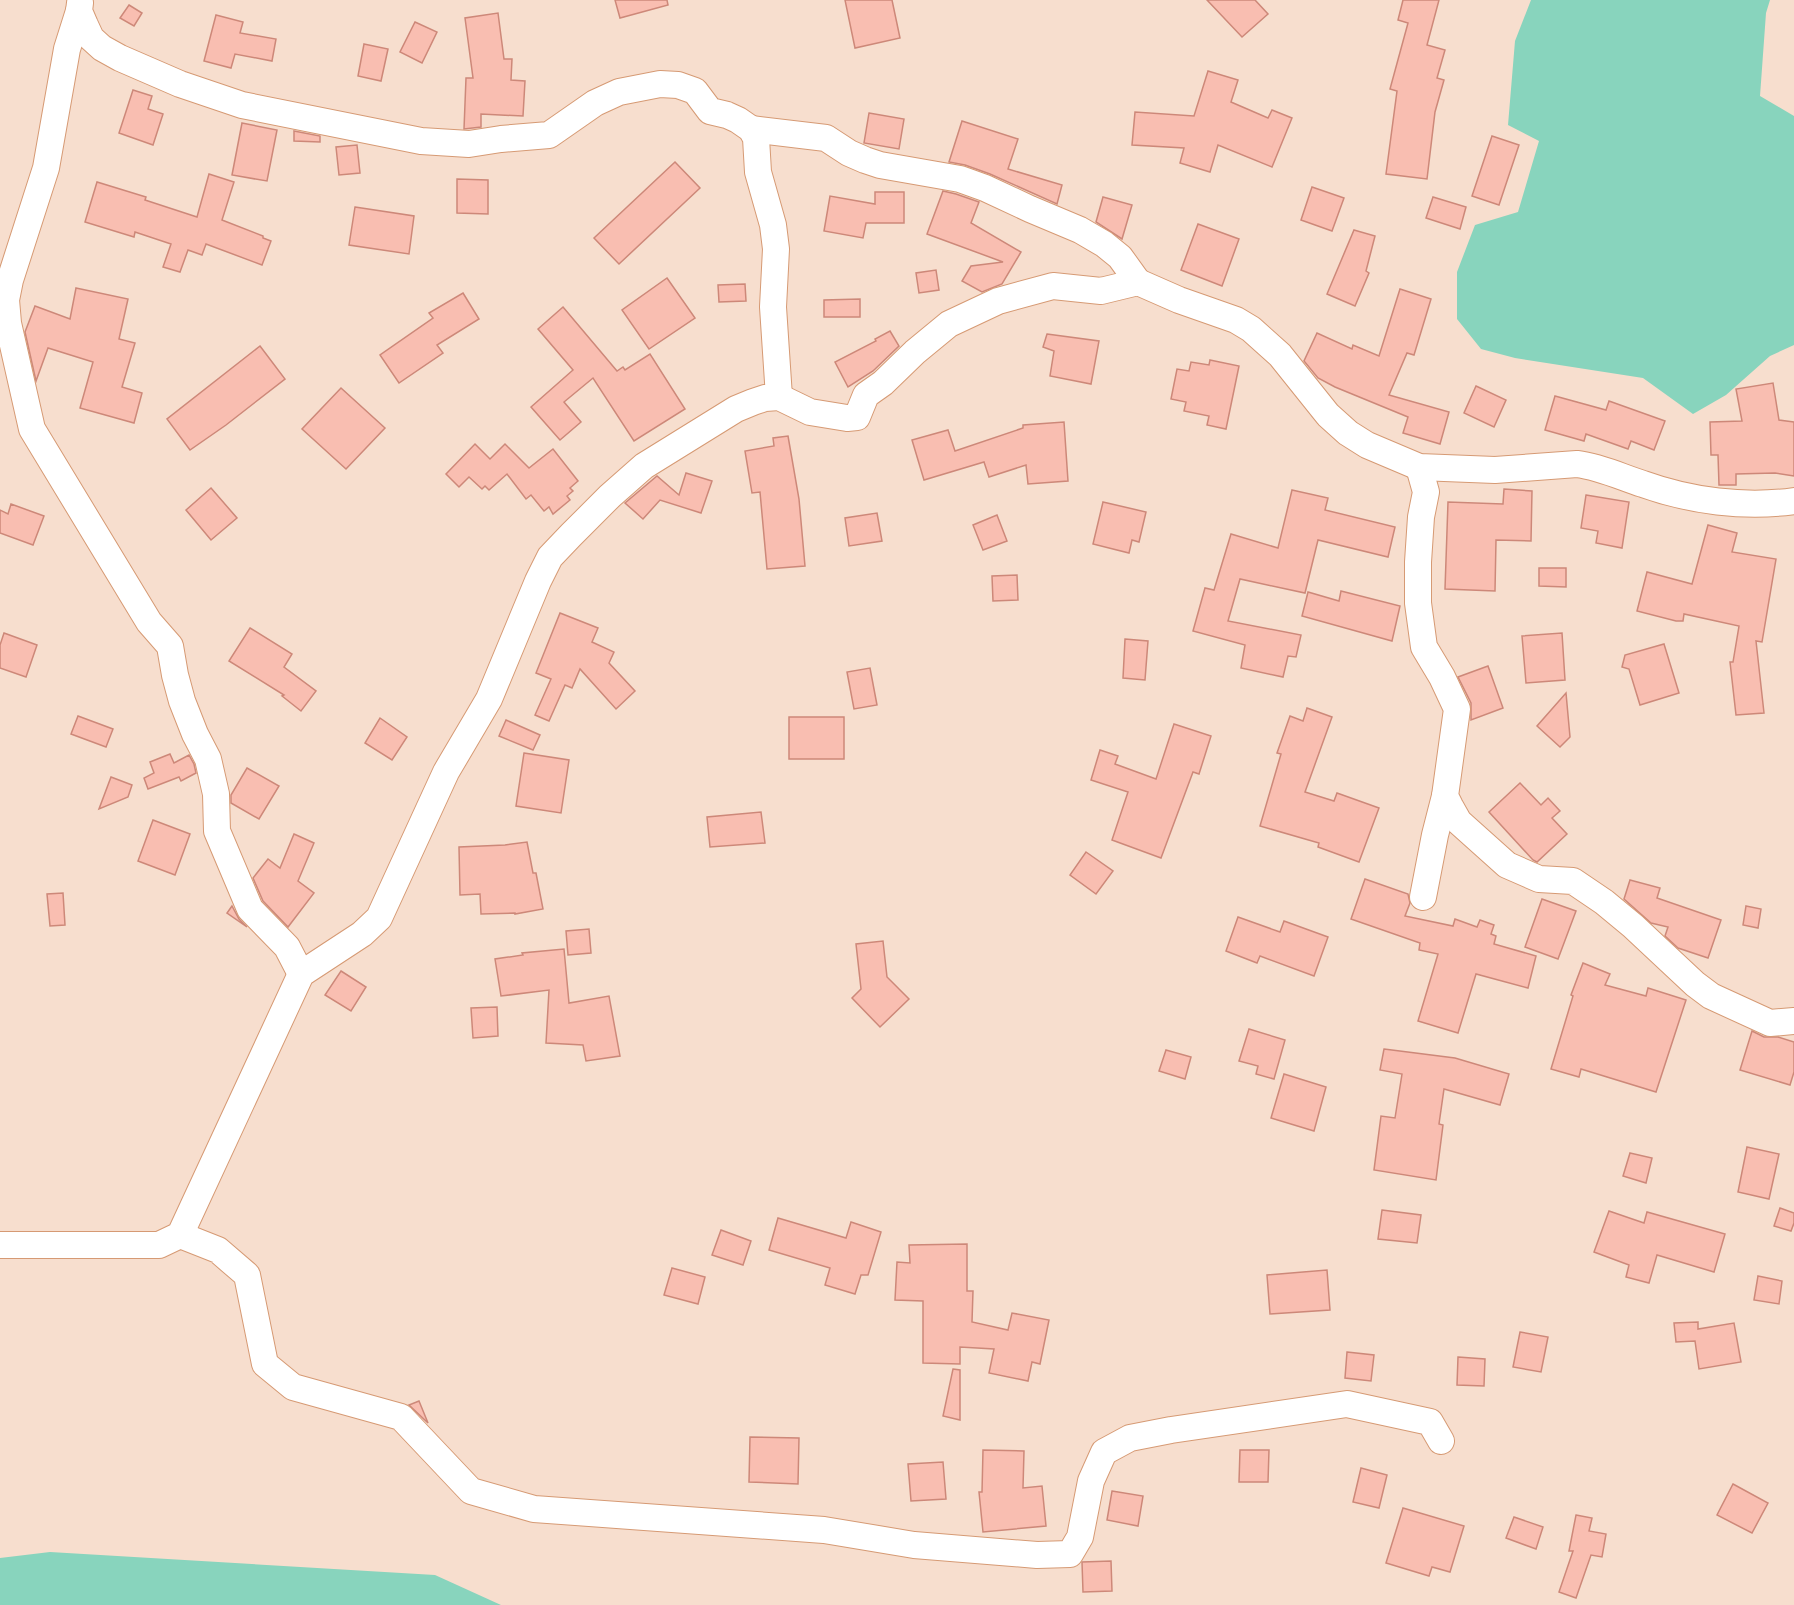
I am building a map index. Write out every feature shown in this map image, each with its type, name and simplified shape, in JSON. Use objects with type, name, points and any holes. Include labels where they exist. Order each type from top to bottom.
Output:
[{"type":"street","points":[[80,6],[91,38],[102,48],[180,84],[242,105],[421,141],[469,144],[549,135],[595,103],[619,92],[660,84],[678,85],[695,91],[710,111],[738,120],[751,129],[756,138],[758,172],[773,225],[776,249],[773,307],[779,397]]},
{"type":"street","points":[[80,6],[67,49],[46,168],[10,280],[6,300],[8,323],[32,429],[149,622],[170,646],[182,701],[208,759],[216,794],[217,831],[249,909],[287,947],[301,974]]},
{"type":"street","points":[[751,129],[826,138],[849,153],[880,165],[960,179],[1080,230],[1104,244],[1120,257],[1138,282],[1251,328],[1280,356],[1328,415],[1348,433],[1367,445],[1419,468],[1496,470],[1577,464],[1591,466],[1655,488],[1700,499],[1771,505],[1794,501]]},
{"type":"street","points":[[0,1245],[159,1245],[180,1235],[301,974],[362,934],[379,918],[446,772],[489,699],[550,557],[610,496],[644,466],[736,409],[765,398],[779,397],[810,412],[847,418],[857,417],[866,394],[884,383],[915,352],[949,324],[998,301],[1053,286],[1101,291],[1138,282]]},
{"type":"street","points":[[1419,468],[1426,492],[1421,517],[1418,562],[1418,603],[1424,647],[1442,677],[1456,709],[1445,796],[1423,897]]},
{"type":"street","points":[[1445,796],[1460,822],[1507,865],[1539,879],[1573,881],[1604,902],[1711,996],[1770,1023],[1794,1021]]},
{"type":"street","points":[[180,1235],[218,1250],[247,1275],[265,1364],[293,1387],[401,1417],[471,1491],[534,1509],[824,1530],[914,1545],[1037,1555],[1070,1554],[1080,1538],[1091,1481],[1104,1452],[1130,1438],[1347,1404],[1430,1422],[1441,1441]]},
{"type":"water","points":[[1531,0],[1770,0],[1766,13],[1760,96],[1794,116],[1794,345],[1770,356],[1726,395],[1693,414],[1643,378],[1515,358],[1481,349],[1457,319],[1457,272],[1475,225],[1518,212],[1539,141],[1508,125],[1515,41]]},
{"type":"water","points":[[50,1552],[435,1575],[501,1605],[0,1605],[0,1558]]},
{"type":"building","points":[[615,0],[667,0],[668,5],[620,18]]},
{"type":"building","points":[[845,0],[892,0],[900,38],[855,48]]},
{"type":"building","points":[[1207,0],[1255,0],[1268,14],[1242,37]]},
{"type":"building","points":[[1403,0],[1439,0],[1427,45],[1445,50],[1437,78],[1444,80],[1435,112],[1427,179],[1386,174],[1397,91],[1390,89],[1408,23],[1398,20]]},
{"type":"building","points":[[129,5],[142,13],[134,26],[120,18]]},
{"type":"building","points":[[498,13],[504,59],[512,59],[511,80],[525,81],[523,116],[481,114],[481,127],[464,129],[466,78],[473,78],[465,18]]},
{"type":"building","points":[[216,15],[243,22],[240,33],[276,39],[272,61],[235,54],[231,68],[204,61]]},
{"type":"building","points":[[415,22],[437,32],[422,63],[400,52]]},
{"type":"building","points":[[364,44],[388,49],[381,81],[358,76]]},
{"type":"building","points":[[1208,71],[1238,80],[1231,102],[1268,118],[1272,110],[1292,118],[1272,167],[1218,145],[1210,172],[1180,163],[1184,148],[1132,145],[1135,112],[1194,116]]},
{"type":"building","points":[[133,90],[152,96],[148,109],[163,114],[153,145],[119,133]]},
{"type":"building","points":[[869,113],[904,119],[899,149],[864,143]]},
{"type":"building","points":[[962,121],[1018,139],[1008,169],[1062,185],[1057,204],[990,174],[949,162]]},
{"type":"building","points":[[242,123],[277,130],[267,181],[232,175]]},
{"type":"building","points":[[294,131],[320,136],[320,142],[294,141]]},
{"type":"building","points":[[1492,136],[1519,145],[1499,205],[1472,196]]},
{"type":"building","points":[[357,145],[360,173],[339,175],[336,147]]},
{"type":"building","points":[[675,162],[700,188],[619,264],[594,238]]},
{"type":"building","points":[[209,174],[234,182],[222,220],[271,241],[262,265],[206,244],[202,255],[188,250],[180,272],[163,267],[171,244],[135,232],[134,237],[85,222],[97,182],[146,197],[145,200],[197,217]]},
{"type":"building","points":[[457,179],[488,180],[488,214],[457,213]]},
{"type":"building","points":[[1312,187],[1344,198],[1332,231],[1301,220]]},
{"type":"building","points":[[943,191],[979,202],[971,223],[1021,252],[1002,284],[982,292],[962,281],[971,266],[1003,262],[927,234]]},
{"type":"building","points":[[875,192],[904,192],[904,223],[866,223],[863,238],[824,231],[830,196],[875,204]]},
{"type":"building","points":[[1103,197],[1132,205],[1122,239],[1096,222]]},
{"type":"building","points":[[1433,197],[1466,207],[1460,229],[1426,218]]},
{"type":"building","points":[[355,207],[414,216],[409,254],[349,245]]},
{"type":"building","points":[[1198,224],[1239,239],[1222,286],[1181,270]]},
{"type":"building","points":[[1354,230],[1375,236],[1366,271],[1369,273],[1355,306],[1327,294]]},
{"type":"building","points":[[936,270],[939,290],[919,293],[916,273]]},
{"type":"building","points":[[667,278],[695,318],[649,349],[622,310]]},
{"type":"building","points":[[745,284],[746,301],[719,302],[718,285]]},
{"type":"building","points":[[76,288],[128,299],[119,339],[135,343],[122,387],[142,393],[134,423],[80,408],[93,362],[48,348],[36,381],[25,332],[35,306],[70,319]]},
{"type":"building","points":[[1400,289],[1431,299],[1414,355],[1407,353],[1389,395],[1449,412],[1440,444],[1403,433],[1408,417],[1318,378],[1304,361],[1317,333],[1352,349],[1353,345],[1379,356]]},
{"type":"building","points":[[463,293],[479,319],[437,345],[443,353],[399,383],[380,355],[433,318],[429,313]]},
{"type":"building","points":[[860,299],[860,317],[824,317],[824,300]]},
{"type":"building","points":[[563,307],[617,371],[623,367],[625,370],[650,354],[685,409],[634,441],[593,378],[564,402],[581,422],[560,440],[531,407],[573,370],[538,329]]},
{"type":"building","points":[[890,331],[899,346],[873,371],[848,387],[835,362],[876,341],[875,339]]},
{"type":"building","points":[[1047,334],[1099,341],[1091,384],[1050,376],[1054,351],[1043,347]]},
{"type":"building","points":[[260,346],[285,379],[190,450],[167,419]]},
{"type":"building","points":[[1210,360],[1239,366],[1226,429],[1207,425],[1209,416],[1184,411],[1186,402],[1171,399],[1177,369],[1189,371],[1191,362],[1209,365]]},
{"type":"building","points":[[1773,383],[1779,420],[1794,422],[1794,476],[1775,473],[1736,474],[1736,485],[1719,485],[1718,455],[1711,455],[1710,422],[1742,421],[1736,389]]},
{"type":"building","points":[[1476,386],[1506,400],[1494,427],[1464,413]]},
{"type":"building","points":[[341,388],[385,428],[346,469],[302,429]]},
{"type":"building","points":[[1555,396],[1606,410],[1609,401],[1665,421],[1654,450],[1631,441],[1628,449],[1586,434],[1584,441],[1545,430]]},
{"type":"building","points":[[1064,422],[1068,481],[1028,484],[1026,465],[989,477],[984,462],[924,480],[912,440],[948,430],[955,451],[1023,428],[1023,425]]},
{"type":"building","points":[[788,436],[799,499],[805,566],[767,569],[760,492],[752,493],[745,451],[774,446],[773,438]]},
{"type":"building","points":[[475,444],[490,459],[505,444],[529,468],[553,449],[578,481],[570,488],[573,491],[567,496],[570,500],[553,514],[549,507],[544,511],[531,495],[526,499],[507,474],[489,490],[485,486],[482,489],[469,477],[459,487],[446,474]]},
{"type":"building","points":[[686,473],[712,481],[701,513],[660,500],[643,519],[625,503],[657,476],[679,495]]},
{"type":"building","points":[[211,488],[237,518],[211,540],[186,510]]},
{"type":"building","points":[[1504,489],[1532,491],[1531,541],[1496,540],[1495,591],[1445,589],[1448,502],[1503,504]]},
{"type":"building","points":[[1292,490],[1328,498],[1325,510],[1395,527],[1388,557],[1318,540],[1305,593],[1240,579],[1228,621],[1301,635],[1296,657],[1288,656],[1283,677],[1241,668],[1245,645],[1193,631],[1205,588],[1214,590],[1231,534],[1278,548]]},
{"type":"building","points":[[1586,495],[1629,502],[1622,548],[1596,543],[1598,531],[1581,528]]},
{"type":"building","points":[[1103,502],[1146,512],[1139,542],[1132,540],[1129,553],[1093,544]]},
{"type":"building","points":[[11,504],[44,516],[33,545],[0,533],[0,510],[8,514]]},
{"type":"building","points":[[877,513],[882,541],[849,546],[845,518]]},
{"type":"building","points":[[997,515],[1007,541],[983,550],[973,525]]},
{"type":"building","points":[[1708,525],[1737,533],[1732,552],[1776,559],[1762,642],[1756,641],[1764,713],[1736,715],[1730,662],[1733,662],[1739,626],[1684,614],[1683,621],[1676,621],[1637,611],[1647,572],[1692,584]]},
{"type":"building","points":[[1539,568],[1566,568],[1566,587],[1539,586]]},
{"type":"building","points":[[1017,575],[1018,600],[993,601],[992,576]]},
{"type":"building","points":[[1341,591],[1400,606],[1392,641],[1302,616],[1308,592],[1339,601]]},
{"type":"building","points":[[560,613],[598,628],[592,642],[614,652],[609,663],[635,691],[616,709],[580,669],[572,688],[565,685],[549,721],[535,715],[551,679],[536,673]]},
{"type":"building","points":[[250,628],[292,654],[284,667],[316,691],[301,711],[282,696],[284,695],[229,661]]},
{"type":"building","points":[[4,633],[37,645],[26,677],[0,668],[0,645]]},
{"type":"building","points":[[1562,633],[1565,680],[1526,683],[1522,636]]},
{"type":"building","points":[[1125,639],[1148,641],[1145,680],[1123,678]]},
{"type":"building","points":[[1664,644],[1679,693],[1640,705],[1629,669],[1622,667],[1625,655]]},
{"type":"building","points":[[1488,666],[1503,708],[1471,720],[1471,703],[1458,677]]},
{"type":"building","points":[[870,668],[877,705],[854,709],[847,672]]},
{"type":"building","points":[[1566,693],[1570,737],[1560,747],[1537,726]]},
{"type":"building","points":[[1307,708],[1332,717],[1305,792],[1334,801],[1337,793],[1379,808],[1359,862],[1318,847],[1319,843],[1260,826],[1281,754],[1277,753],[1290,716],[1303,721]]},
{"type":"building","points":[[78,716],[113,729],[106,747],[71,734]]},
{"type":"building","points":[[789,717],[844,717],[844,759],[789,759]]},
{"type":"building","points":[[380,718],[407,737],[392,760],[365,743]]},
{"type":"building","points":[[506,720],[540,735],[533,750],[499,736]]},
{"type":"building","points":[[1174,724],[1211,736],[1199,774],[1193,772],[1161,858],[1112,840],[1128,792],[1091,780],[1100,750],[1118,756],[1115,764],[1156,779]]},
{"type":"building","points":[[524,753],[569,760],[561,813],[516,806]]},
{"type":"building","points":[[170,754],[174,763],[189,755],[196,773],[181,781],[179,777],[148,789],[144,778],[154,773],[150,762]]},
{"type":"building","points":[[247,768],[279,786],[259,819],[231,803],[231,795]]},
{"type":"building","points":[[111,777],[132,785],[128,797],[99,809]]},
{"type":"building","points":[[1520,783],[1541,805],[1548,798],[1560,811],[1552,818],[1567,834],[1537,862],[1489,812]]},
{"type":"building","points":[[761,812],[765,843],[710,847],[707,817]]},
{"type":"building","points":[[153,820],[190,834],[175,875],[138,861]]},
{"type":"building","points":[[294,834],[314,843],[298,881],[314,893],[288,927],[263,901],[253,878],[268,859],[280,868]]},
{"type":"building","points":[[527,842],[543,909],[515,914],[481,914],[480,894],[460,895],[459,847]]},
{"type":"building","points":[[1086,852],[1113,871],[1096,894],[1070,875]]},
{"type":"building","points":[[1365,879],[1408,894],[1410,903],[1405,916],[1453,926],[1455,919],[1477,927],[1480,920],[1494,925],[1491,934],[1496,936],[1494,944],[1536,956],[1528,988],[1476,974],[1458,1033],[1418,1021],[1438,954],[1419,950],[1420,943],[1351,919]]},
{"type":"building","points":[[1630,880],[1660,888],[1657,898],[1721,920],[1708,958],[1678,948],[1665,936],[1668,927],[1651,923],[1624,899]]},
{"type":"building","points":[[63,893],[65,925],[50,926],[47,894]]},
{"type":"building","points":[[1542,899],[1576,911],[1558,959],[1525,947]]},
{"type":"building","points":[[232,906],[239,919],[247,927],[227,913]]},
{"type":"building","points":[[1746,906],[1761,909],[1758,928],[1743,925]]},
{"type":"building","points":[[1238,917],[1280,932],[1284,921],[1328,937],[1314,976],[1260,956],[1257,963],[1226,951]]},
{"type":"building","points":[[589,929],[591,953],[568,955],[566,931]]},
{"type":"building","points":[[883,941],[887,977],[909,999],[880,1027],[852,998],[861,989],[856,944]]},
{"type":"building","points":[[564,949],[569,1003],[609,996],[620,1056],[586,1061],[583,1045],[546,1043],[549,990],[501,996],[495,959],[523,955],[522,953]]},
{"type":"building","points":[[1583,963],[1610,974],[1605,985],[1646,996],[1648,988],[1686,1000],[1656,1092],[1581,1069],[1579,1077],[1551,1069],[1573,996],[1571,995]]},
{"type":"building","points":[[341,971],[366,987],[351,1011],[325,995]]},
{"type":"building","points":[[497,1007],[498,1036],[473,1038],[471,1008]]},
{"type":"building","points":[[1249,1029],[1285,1040],[1274,1079],[1256,1074],[1258,1066],[1239,1061]]},
{"type":"building","points":[[1752,1031],[1764,1037],[1778,1037],[1794,1042],[1794,1072],[1790,1085],[1740,1070]]},
{"type":"building","points":[[1384,1049],[1455,1058],[1509,1074],[1500,1105],[1444,1089],[1439,1124],[1443,1125],[1436,1180],[1374,1170],[1381,1116],[1395,1118],[1402,1074],[1380,1070]]},
{"type":"building","points":[[1166,1050],[1191,1057],[1185,1079],[1159,1071]]},
{"type":"building","points":[[1284,1074],[1326,1087],[1314,1131],[1271,1118]]},
{"type":"building","points":[[1747,1147],[1779,1154],[1769,1199],[1738,1192]]},
{"type":"building","points":[[1630,1153],[1652,1158],[1646,1183],[1623,1176]]},
{"type":"building","points":[[1780,1208],[1794,1213],[1791,1231],[1774,1226]]},
{"type":"building","points":[[1382,1210],[1421,1215],[1417,1243],[1378,1239]]},
{"type":"building","points":[[1609,1211],[1644,1223],[1647,1212],[1725,1234],[1714,1272],[1657,1255],[1649,1283],[1626,1277],[1629,1265],[1594,1252]]},
{"type":"building","points":[[778,1218],[846,1238],[851,1222],[881,1232],[868,1275],[861,1275],[855,1294],[825,1285],[830,1268],[769,1250]]},
{"type":"building","points":[[721,1230],[751,1241],[743,1265],[712,1255]]},
{"type":"building","points":[[967,1244],[967,1291],[973,1291],[972,1322],[1008,1330],[1012,1313],[1049,1320],[1040,1364],[1032,1362],[1028,1381],[989,1373],[994,1349],[960,1347],[960,1364],[923,1363],[923,1301],[895,1300],[897,1262],[910,1263],[909,1245]]},
{"type":"building","points":[[672,1268],[705,1277],[698,1304],[664,1295]]},
{"type":"building","points":[[1327,1270],[1330,1310],[1270,1314],[1267,1275]]},
{"type":"building","points":[[1758,1276],[1782,1281],[1779,1304],[1754,1300]]},
{"type":"building","points":[[1698,1322],[1698,1329],[1734,1323],[1741,1362],[1699,1369],[1695,1341],[1676,1342],[1674,1323]]},
{"type":"building","points":[[1520,1332],[1548,1337],[1541,1372],[1513,1367]]},
{"type":"building","points":[[1347,1352],[1374,1355],[1371,1381],[1345,1378]]},
{"type":"building","points":[[1458,1357],[1485,1359],[1484,1386],[1457,1385]]},
{"type":"building","points":[[953,1369],[960,1370],[960,1420],[943,1416]]},
{"type":"building","points":[[419,1401],[428,1423],[409,1405]]},
{"type":"building","points":[[750,1437],[799,1438],[798,1484],[749,1482]]},
{"type":"building","points":[[983,1450],[1024,1451],[1023,1488],[1042,1486],[1046,1526],[983,1532],[979,1492],[982,1492]]},
{"type":"building","points":[[1240,1450],[1269,1450],[1268,1482],[1239,1482]]},
{"type":"building","points":[[943,1462],[946,1499],[911,1501],[908,1464]]},
{"type":"building","points":[[1361,1468],[1387,1475],[1379,1508],[1353,1502]]},
{"type":"building","points":[[1733,1484],[1768,1503],[1752,1533],[1717,1515]]},
{"type":"building","points":[[1112,1491],[1143,1496],[1138,1526],[1107,1520]]},
{"type":"building","points":[[1403,1508],[1464,1526],[1450,1572],[1432,1567],[1429,1576],[1386,1563]]},
{"type":"building","points":[[1576,1515],[1592,1518],[1589,1531],[1606,1534],[1602,1557],[1591,1555],[1576,1598],[1559,1592],[1573,1551],[1569,1551]]},
{"type":"building","points":[[1514,1517],[1543,1527],[1536,1549],[1506,1538]]},
{"type":"building","points":[[1111,1561],[1112,1591],[1083,1592],[1082,1562]]}]
